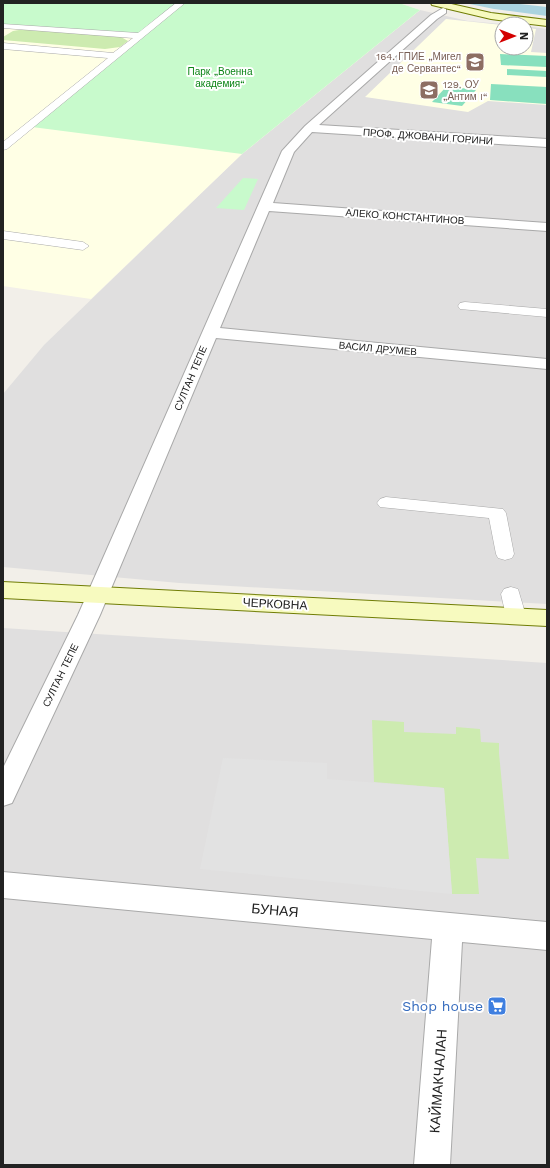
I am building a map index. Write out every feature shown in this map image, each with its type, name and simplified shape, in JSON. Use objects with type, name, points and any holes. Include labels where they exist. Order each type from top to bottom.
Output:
[{"type":"street","points":[[435,3],[491,16],[547,23]]},
{"type":"street","name":"СУЛТАН ТЕПЕ","points":[[3,795],[98,595],[209,332],[288,151],[309,128],[434,17],[443,11]]},
{"type":"street","name":"ПРОФ. ДЖОВАНИ ГОРИНИ","points":[[309,128],[547,143]]},
{"type":"street","name":"АЛЕКО КОНСТАНТИНОВ","points":[[263,206],[547,227]]},
{"type":"street","name":"ВАСИЛ ДРУМЕВ","points":[[209,332],[547,364]]},
{"type":"street","name":"ЧЕРКОВНА","points":[[3,590],[547,618]]},
{"type":"street","name":"БУНАЯ","points":[[3,885],[547,936]]},
{"type":"street","name":"КАЙМАКЧАЛАН","points":[[432,1165],[448,926]]},
{"type":"lane","points":[[3,147],[8,138],[181,3]]},
{"type":"lane","points":[[3,26],[140,36]]},
{"type":"lane","points":[[3,46],[114,56]]},
{"type":"lane","points":[[3,235],[83,246]]},
{"type":"lane","points":[[465,306],[547,313]]},
{"type":"lane","points":[[386,503],[497,513],[505,554]]},
{"type":"lane","points":[[511,594],[516,616]]},
{"type":"shaded area","points":[[3,3],[399,3],[420,10],[242,154],[91,299],[3,286]]},
{"type":"shaded area","points":[[420,10],[468,21],[494,23],[494,56],[534,56],[534,27],[547,29],[547,604],[179,583],[3,567],[3,394],[44,345],[242,154]]},
{"type":"shaded area","name":"164. ГПИЕ „Мигел де Сервантес“","points":[[446,19],[494,24],[494,56],[534,56],[534,52],[547,53],[547,105],[488,101],[468,112],[365,97]]},
{"type":"shaded area","points":[[3,628],[547,663],[547,1165],[3,1165]]},
{"type":"shaded area","points":[[223,758],[327,763],[327,779],[444,788],[452,894],[200,869]]},
{"type":"green space","name":"Парк „Военна академия“","points":[[3,3],[399,3],[420,10],[242,154],[32,127],[143,35],[3,24]]},
{"type":"green space","points":[[25,29],[121,37],[128,41],[120,47],[105,49],[3,40],[3,37],[13,31]]},
{"type":"green space","points":[[500,56],[547,56],[547,67],[501,65]]},
{"type":"green space","points":[[507,69],[547,71],[547,77],[507,75]]},
{"type":"green space","points":[[491,84],[547,87],[547,104],[490,100]]},
{"type":"green space","points":[[447,86],[476,90],[462,106],[432,102]]},
{"type":"green space","points":[[243,178],[258,179],[244,210],[216,208]]},
{"type":"green space","points":[[372,720],[404,722],[404,732],[456,734],[456,727],[480,729],[481,742],[499,743],[509,859],[476,858],[479,894],[452,894],[444,788],[374,782]]},
{"type":"water","points":[[465,3],[511,3],[547,7],[547,16],[494,9]]},
{"type":"place","name":"164. ГПИЕ „Мигел де Сервантес“","points":[[475,62]]},
{"type":"place","name":"129. ОУ „Антим I“","points":[[429,90]]},
{"type":"place","name":"Shop house","points":[[497,1006]]}]
